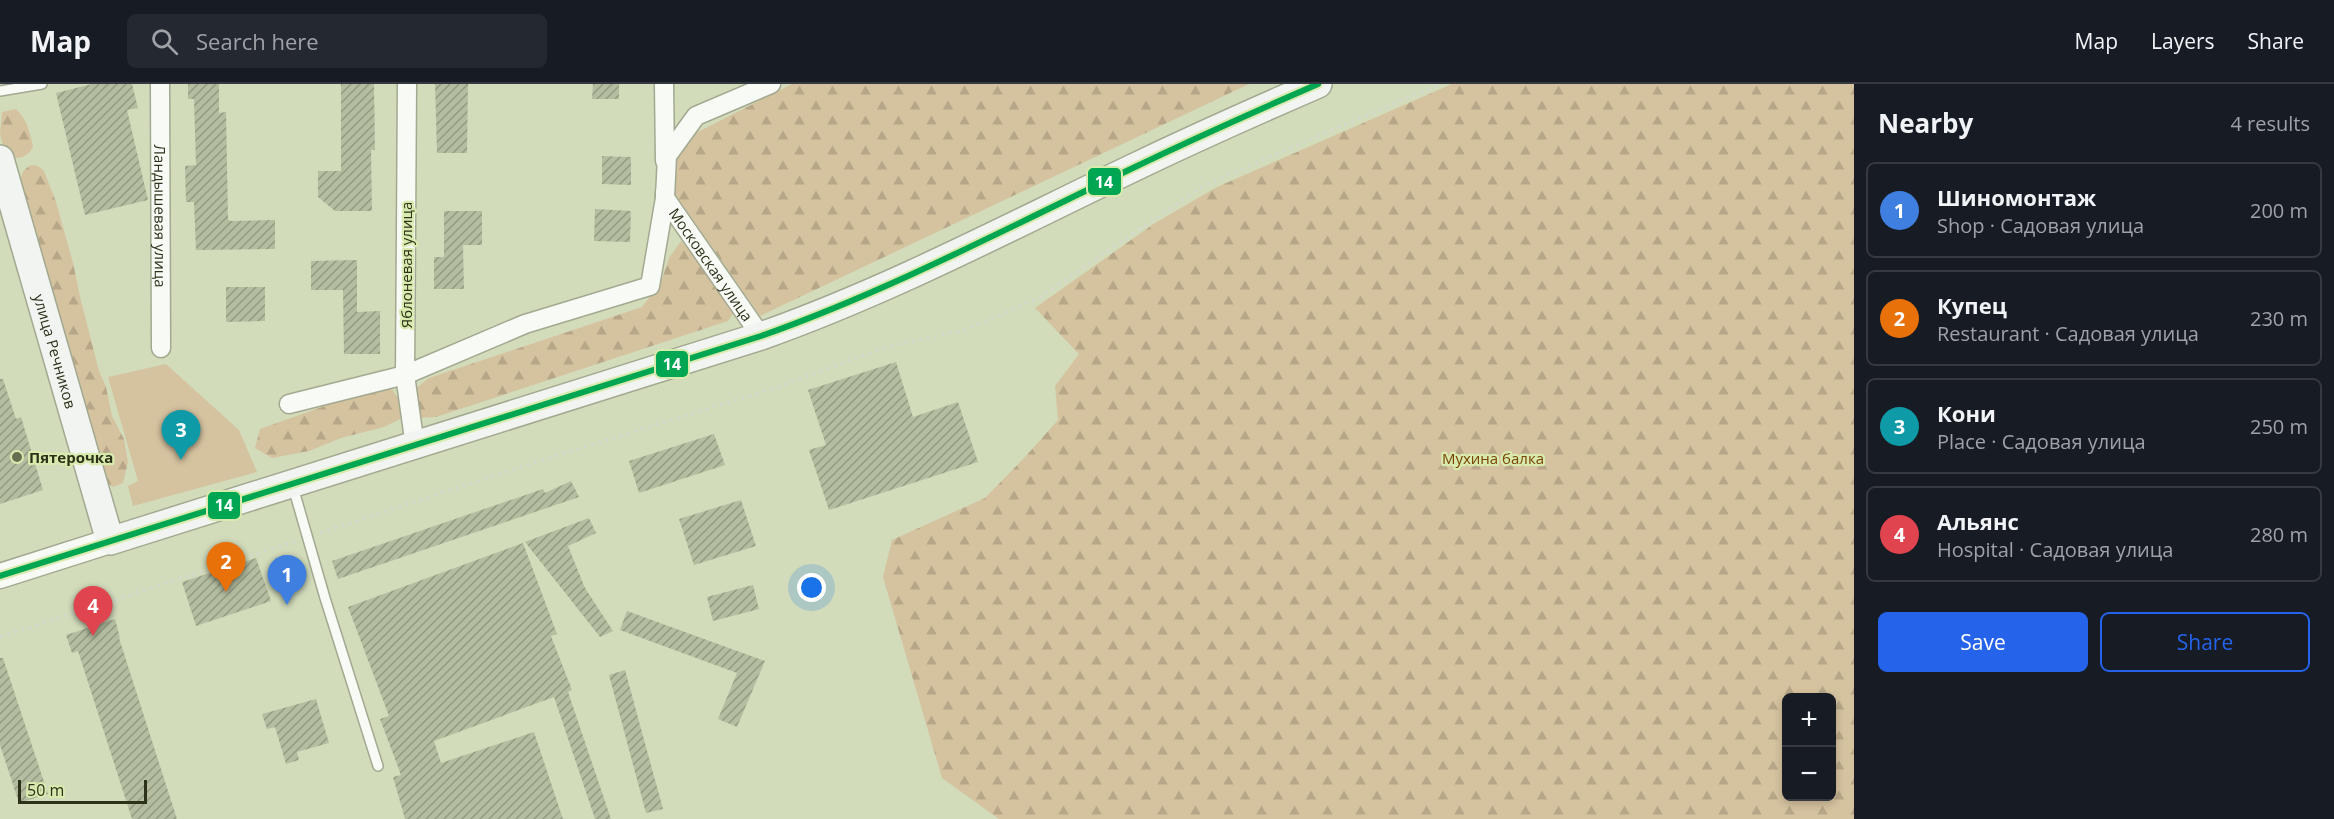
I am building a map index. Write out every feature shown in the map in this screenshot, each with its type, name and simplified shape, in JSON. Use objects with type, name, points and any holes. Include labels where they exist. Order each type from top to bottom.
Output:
[{"type":"main road","points":[[110,541],[826,314],[888,287],[1134,167],[1318,84]]},
{"type":"main road","name":"улица Речников","points":[[2,171],[110,541]]},
{"type":"street","name":"Ландышевая улица","points":[[160,84],[161,348]]},
{"type":"street","name":"Яблоневая улица","points":[[407,84],[405,375],[415,446]]},
{"type":"street","name":"Московская улица","points":[[664,84],[665,198],[761,336]]},
{"type":"street","points":[[289,404],[405,375],[525,324],[650,286],[665,198],[667,156],[696,116],[771,84]]},
{"type":"street","points":[[0,576],[110,541]]},
{"type":"lane","points":[[0,91],[42,84]]},
{"type":"lane","points":[[293,484],[307,537],[378,766]]},
{"type":"path","points":[[0,637],[553,457],[778,387],[885,347],[964,330],[1037,298],[1205,185],[1439,84]]},
{"type":"green space","points":[[792,84],[1249,84],[760,316],[672,190],[678,156],[696,133]]},
{"type":"green space","name":"Мухина балка","points":[[1452,84],[1854,84],[1854,819],[999,819],[942,778],[883,577],[892,540],[985,498],[1058,420],[1055,386],[1079,354],[1035,308],[1155,223],[1217,187]]},
{"type":"green space","points":[[16,109],[25,122],[33,147],[21,158],[5,153],[0,134],[2,112]]},
{"type":"green space","points":[[32,165],[44,171],[56,202],[99,371],[106,387],[112,416],[124,439],[128,462],[123,483],[113,487],[102,481],[20,194],[22,173]]},
{"type":"green space","points":[[681,241],[711,272],[737,308],[728,321],[436,417],[417,418],[413,402],[416,388],[429,378],[642,307],[661,282],[669,258]]},
{"type":"green space","points":[[166,364],[239,430],[257,472],[133,506],[128,486],[138,481],[108,377]]},
{"type":"green space","points":[[391,388],[401,402],[402,418],[384,427],[341,438],[309,451],[272,458],[255,448],[260,429],[364,392]]},
{"type":"building","points":[[92,84],[132,84],[138,108],[127,110],[148,200],[85,215],[56,93]]},
{"type":"building","points":[[188,84],[219,84],[219,113],[226,112],[228,219],[230,221],[275,220],[275,249],[196,250],[194,202],[186,202],[185,166],[196,165],[194,99],[188,99]]},
{"type":"building","points":[[341,84],[374,84],[375,150],[371,150],[372,211],[335,211],[318,197],[318,171],[341,171]]},
{"type":"building","points":[[435,84],[468,84],[467,153],[437,153]]},
{"type":"building","points":[[593,84],[619,84],[619,99],[592,99]]},
{"type":"building","points":[[602,156],[631,157],[631,185],[602,184]]},
{"type":"building","points":[[595,209],[631,211],[630,242],[594,241]]},
{"type":"building","points":[[444,211],[482,211],[482,245],[463,245],[464,289],[434,289],[434,257],[444,257]]},
{"type":"building","points":[[357,260],[357,312],[380,311],[380,354],[344,354],[343,290],[311,290],[311,261]]},
{"type":"building","points":[[226,287],[265,287],[265,321],[226,322]]},
{"type":"building","points":[[896,362],[913,417],[958,402],[978,462],[829,510],[809,450],[826,445],[808,390]]},
{"type":"building","name":"Пятерочка","points":[[0,379],[3,379],[16,419],[21,417],[43,490],[0,504]]},
{"type":"building","points":[[714,434],[725,465],[639,493],[629,461]]},
{"type":"building","points":[[571,481],[579,497],[338,579],[332,561],[543,489],[545,493]]},
{"type":"building","points":[[741,500],[756,546],[694,565],[679,519]]},
{"type":"building","points":[[589,518],[596,533],[568,546],[585,588],[613,631],[600,637],[525,542]]},
{"type":"building","points":[[523,543],[557,634],[551,636],[572,690],[568,692],[611,819],[595,819],[554,697],[434,741],[441,763],[534,732],[563,819],[405,819],[393,777],[401,775],[380,719],[389,716],[348,607]]},
{"type":"building","points":[[256,558],[271,601],[196,626],[182,582]]},
{"type":"building","points":[[753,585],[759,609],[713,621],[707,597]]},
{"type":"building","points":[[627,611],[765,661],[737,727],[718,719],[737,673],[620,630]]},
{"type":"building","points":[[115,619],[119,638],[177,819],[132,819],[78,651],[72,653],[66,635]]},
{"type":"building","points":[[0,658],[3,658],[48,794],[19,803],[0,745]]},
{"type":"building","points":[[625,670],[663,809],[646,813],[609,675]]},
{"type":"building","points":[[316,699],[329,743],[297,752],[299,760],[286,764],[275,727],[267,729],[262,714]]},
{"type":"transit line","name":"14","points":[[0,576],[761,336],[904,278],[1180,146],[1318,84]]},
{"type":"place","name":"Пятерочка","points":[[17,457]]},
{"type":"place","name":"Кони","points":[[181,460]]},
{"type":"place","name":"Купец","points":[[226,592]]},
{"type":"place","name":"Шиномонтаж","points":[[287,605]]},
{"type":"place","name":"Альянс","points":[[93,636]]}]
